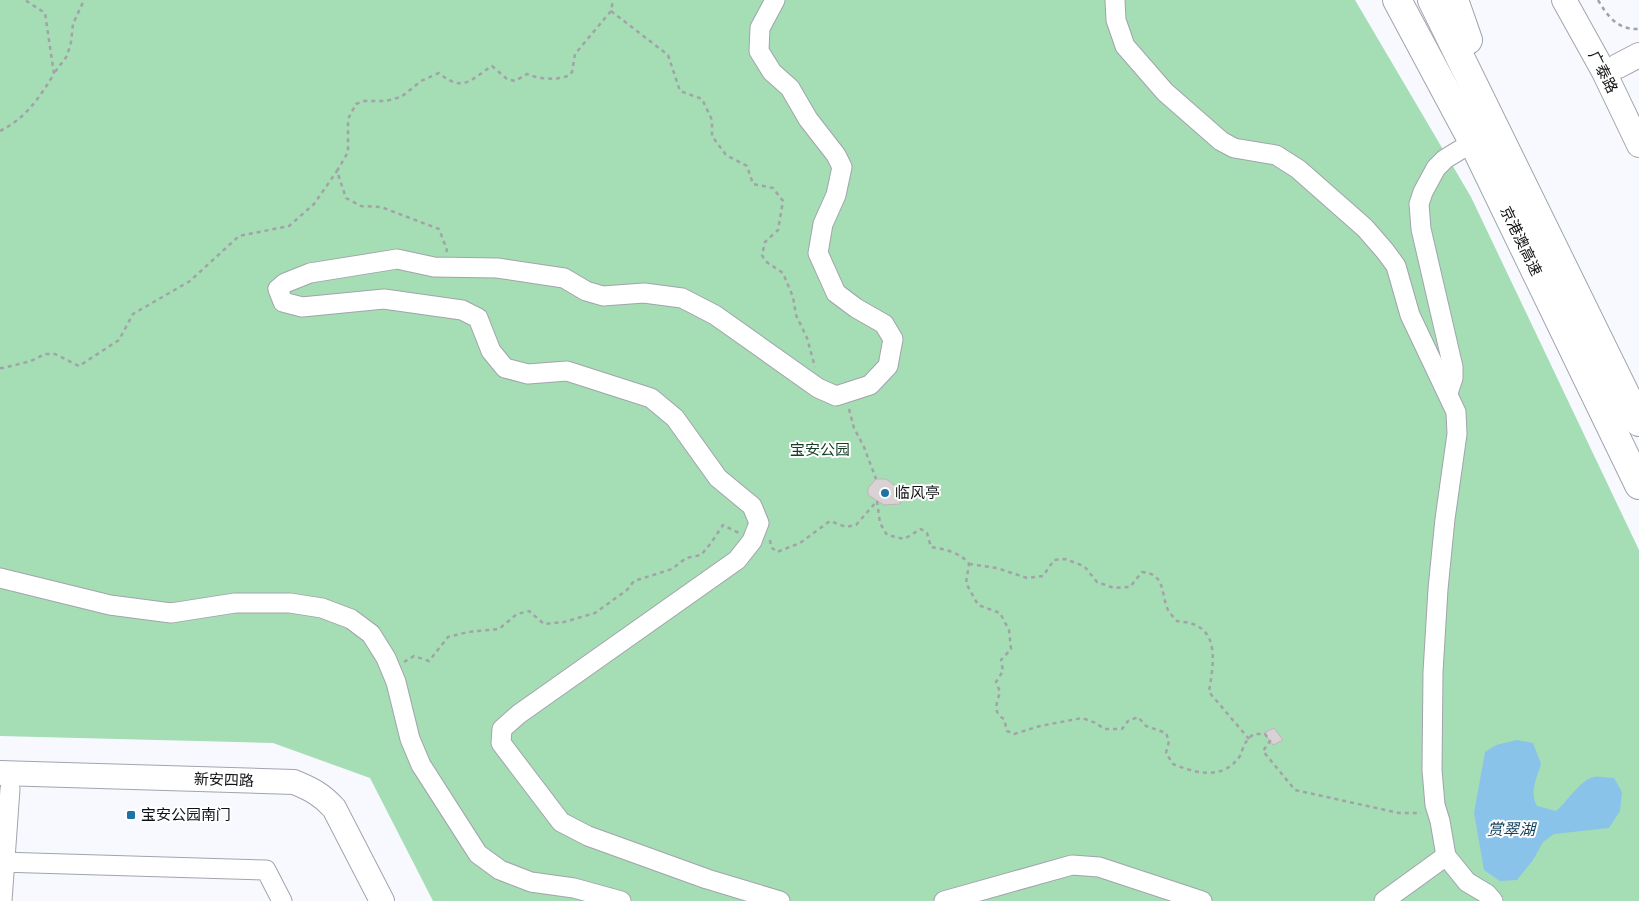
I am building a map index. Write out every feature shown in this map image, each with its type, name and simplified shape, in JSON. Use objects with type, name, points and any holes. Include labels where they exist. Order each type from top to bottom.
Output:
[{"type":"highway","name":"京港澳高速","points":[[1397,0],[1473,142],[1639,485]]},
{"type":"highway","name":"京港澳高速","points":[[1432,0],[1639,422]]},
{"type":"highway","points":[[1454,0],[1499,134]]},
{"type":"main road","name":"广泰路","points":[[1564,0],[1639,110]]},
{"type":"main road","name":"广泰路","points":[[1582,0],[1611,69],[1639,145]]},
{"type":"main road","points":[[1611,69],[1639,55]]},
{"type":"main road","name":"新安四路","points":[[3,783],[294,782],[323,796],[334,808],[382,901]]},
{"type":"main road","name":"新安四路","points":[[3,783],[292,797],[314,808],[322,818],[366,901]]},
{"type":"street","points":[[774,0],[760,28],[760,52],[772,72],[790,88],[808,119],[836,155],[842,167],[836,195],[823,224],[818,253],[836,293],[856,308],[884,324],[893,339],[888,366],[870,386],[836,396],[818,388],[715,315],[682,298],[644,293],[604,296],[586,291],[564,278],[497,268],[434,267],[397,259],[310,273],[284,282],[278,289],[283,302],[302,307],[384,300],[462,310],[478,318],[491,351],[505,368],[528,374],[567,371],[650,398],[675,418],[718,478],[752,506],[759,523],[752,540],[737,560],[519,714],[502,729],[501,743],[561,822],[588,836],[707,880],[780,901]]},
{"type":"street","points":[[1115,0],[1116,20],[1125,46],[1164,92],[1221,141],[1234,148],[1276,155],[1298,170],[1365,228],[1396,266],[1410,315],[1456,412],[1457,434],[1445,519],[1438,589],[1433,672],[1432,770],[1435,805],[1446,856],[1467,882],[1487,894],[1493,901]]},
{"type":"street","points":[[1448,393],[1453,378],[1453,367],[1421,229],[1419,204],[1423,192],[1436,168],[1454,153],[1473,142]]},
{"type":"street","points":[[0,578],[110,606],[171,613],[235,603],[290,603],[322,608],[351,619],[371,634],[386,658],[396,682],[410,739],[422,765],[478,854],[500,870],[531,882],[574,888],[621,901]]},
{"type":"street","points":[[2,901],[3,783]]},
{"type":"street","points":[[1384,901],[1446,856]]},
{"type":"street","points":[[2,862],[266,870],[282,901]]},
{"type":"street","points":[[944,901],[1072,865],[1099,867],[1202,901]]},
{"type":"path","points":[[25,0],[45,13],[54,74]]},
{"type":"path","points":[[0,131],[26,112],[37,101],[67,56],[73,24],[84,0]]},
{"type":"path","points":[[0,368],[31,361],[45,354],[55,354],[79,366],[119,340],[133,314],[190,281],[239,236],[289,226],[314,204],[348,152],[348,119],[356,104],[364,101],[386,101],[401,97],[421,81],[438,73],[450,83],[464,84],[492,66],[506,79],[515,81],[527,74],[539,78],[554,79],[568,76],[572,72],[575,54],[611,11],[613,0]]},
{"type":"path","points":[[1598,0],[1611,19],[1629,29],[1639,30]]},
{"type":"path","points":[[611,11],[668,55],[680,91],[702,99],[712,120],[712,136],[726,155],[747,166],[753,184],[773,188],[783,201],[778,230],[765,242],[762,255],[765,261],[783,272],[793,297],[796,315],[808,338],[818,388]]},
{"type":"path","points":[[337,171],[346,198],[361,206],[381,208],[439,229],[447,250],[434,267]]},
{"type":"path","points":[[836,396],[849,409],[854,428],[864,447],[876,479]]},
{"type":"path","points":[[390,668],[414,656],[429,661],[448,637],[499,628],[517,614],[529,611],[544,624],[564,622],[595,613],[627,590],[634,581],[672,569],[686,558],[701,555],[723,525],[745,537],[757,528],[768,524],[772,528],[770,535],[771,547],[777,552],[800,543],[830,521],[846,527],[856,525],[877,501],[880,523],[887,535],[904,539],[921,528],[927,533],[931,547],[946,550],[970,564],[997,568],[1027,578],[1043,576],[1054,560],[1065,559],[1084,566],[1097,582],[1114,588],[1130,588],[1142,572],[1151,573],[1159,579],[1169,611],[1177,621],[1194,624],[1206,633],[1212,646],[1213,662],[1209,692],[1249,739]]},
{"type":"path","points":[[970,564],[966,583],[978,605],[1000,613],[1009,630],[1011,650],[1001,660],[1003,671],[996,682],[1000,692],[995,708],[998,716],[1004,719],[1007,730],[1014,734],[1040,726],[1082,718],[1096,723],[1104,729],[1122,729],[1128,721],[1138,717],[1146,726],[1166,732],[1170,741],[1166,753],[1172,764],[1192,772],[1209,774],[1230,767],[1240,756],[1246,742],[1254,734],[1266,734],[1270,741],[1263,751],[1295,790],[1399,813],[1438,814]]},
{"type":"green space","name":"宝安公园","points":[[0,0],[1355,0],[1471,197],[1639,550],[1639,901],[433,901],[370,778],[273,743],[0,736]]},
{"type":"water","name":"赏翠湖","points":[[1517,740],[1533,743],[1541,764],[1534,790],[1537,806],[1556,811],[1584,782],[1594,777],[1601,777],[1614,778],[1622,792],[1620,811],[1609,828],[1554,834],[1543,842],[1533,860],[1517,880],[1500,881],[1484,870],[1474,813],[1485,752],[1496,745]]},
{"type":"building","name":"临风亭","points":[[876,479],[886,479],[902,491],[900,504],[884,505],[868,495],[868,488]]},
{"type":"building","points":[[1274,728],[1283,740],[1273,745],[1264,733]]},
{"type":"place","name":"临风亭","points":[[885,493]]},
{"type":"place","name":"宝安公园南门","points":[[131,815]]}]
